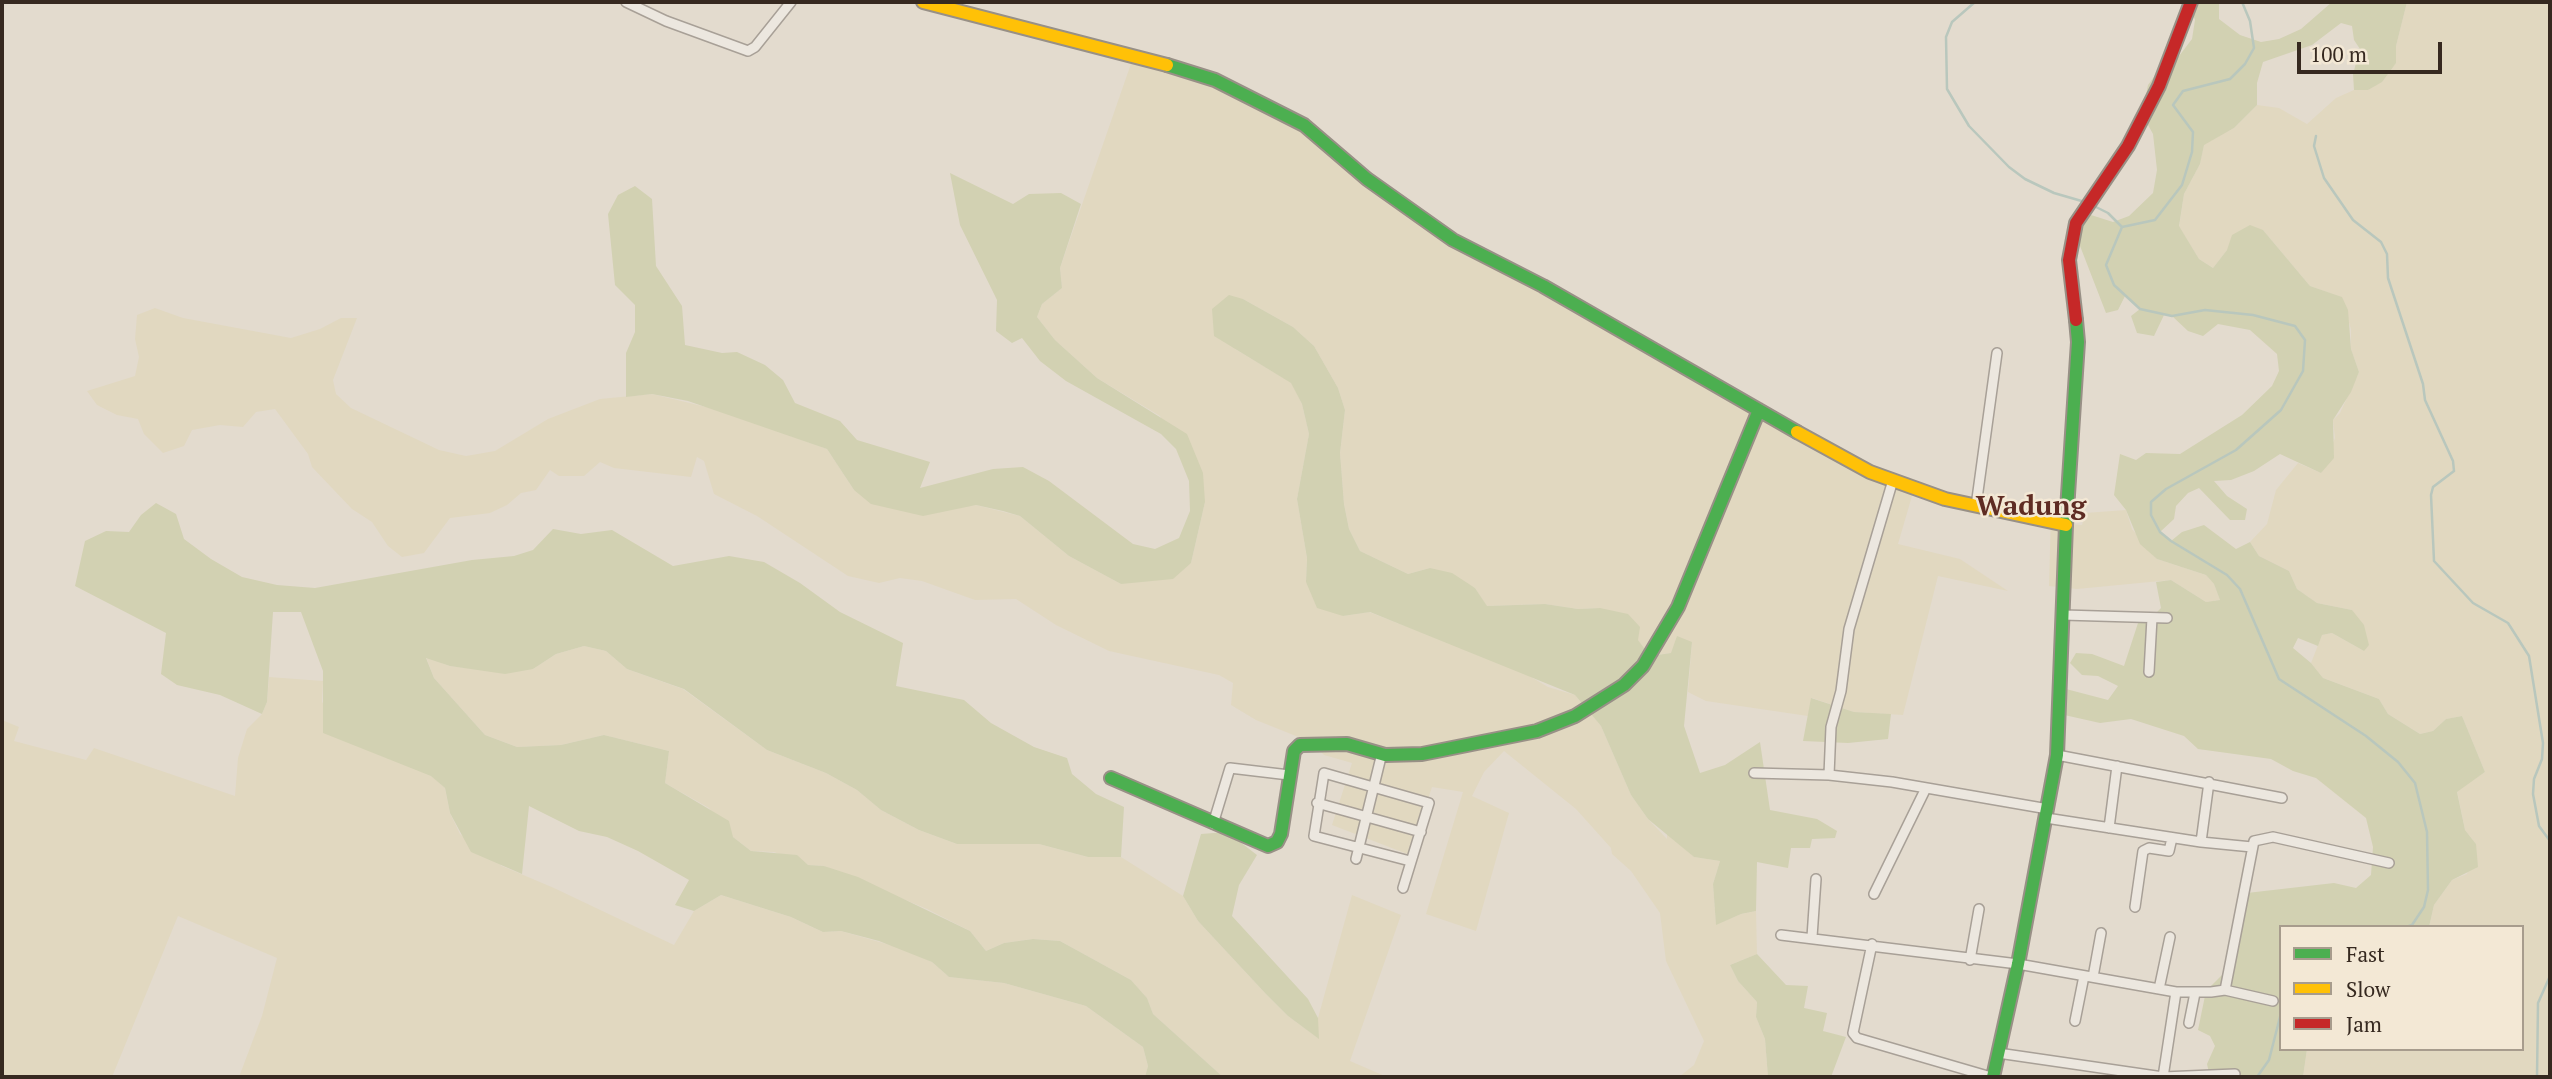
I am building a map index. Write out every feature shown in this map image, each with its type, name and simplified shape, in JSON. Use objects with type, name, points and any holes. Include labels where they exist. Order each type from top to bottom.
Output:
[{"type":"street","points":[[626,2],[666,21],[748,51],[755,47],[791,2]]},
{"type":"street","points":[[923,2],[1166,63],[1215,80],[1304,125],[1367,179],[1453,240],[1543,286],[1839,456],[1893,480],[1976,506],[2066,525]]},
{"type":"street","points":[[1872,944],[1853,1033],[1857,1038],[1992,1077],[2018,964],[2057,755],[2066,525],[2078,342],[2069,260],[2076,223],[2092,195],[2128,146],[2143,117],[2191,2]]},
{"type":"street","points":[[1976,506],[1997,353]]},
{"type":"street","points":[[1111,778],[1268,846],[1273,845],[1281,834],[1294,751],[1300,745],[1347,744],[1401,756],[1422,754],[1537,731],[1575,716],[1624,685],[1643,666],[1678,607],[1759,410]]},
{"type":"street","points":[[1829,775],[1831,727],[1841,691],[1849,629],[1893,480]]},
{"type":"street","points":[[2063,615],[2167,618]]},
{"type":"street","points":[[2149,671],[2152,618]]},
{"type":"street","points":[[1356,859],[1382,753]]},
{"type":"street","points":[[2057,755],[2282,798]]},
{"type":"street","points":[[2109,828],[2117,766]]},
{"type":"street","points":[[1213,824],[1230,768],[1289,775]]},
{"type":"street","points":[[1403,888],[1429,803],[1324,773],[1317,803],[1314,836],[1410,861]]},
{"type":"street","points":[[1754,773],[1829,775],[1926,788],[2109,828],[2252,847]]},
{"type":"street","points":[[2201,842],[2209,782]]},
{"type":"street","points":[[1874,894],[1926,788]]},
{"type":"street","points":[[1317,803],[1422,832]]},
{"type":"street","points":[[2225,990],[2252,847],[2257,840],[2273,836],[2389,863]]},
{"type":"street","points":[[2135,907],[2143,851],[2149,848],[2169,851],[2172,838]]},
{"type":"street","points":[[1812,937],[1816,879]]},
{"type":"street","points":[[1970,960],[1979,909]]},
{"type":"street","points":[[2075,1021],[2101,933]]},
{"type":"street","points":[[1781,934],[2018,964],[2176,992],[2225,990],[2273,1001]]},
{"type":"street","points":[[2159,989],[2170,937]]},
{"type":"street","points":[[2163,1077],[2176,992]]},
{"type":"street","points":[[2189,1023],[2195,993]]},
{"type":"street","points":[[1998,1053],[2163,1077],[2235,1074]]},
{"type":"shaded area","points":[[2407,2],[2550,2],[2550,1077],[2303,1077],[2307,1051],[2524,1051],[2524,925],[2429,925],[2434,905],[2452,880],[2467,874],[2476,844],[2465,830],[2457,791],[2485,772],[2462,716],[2446,719],[2433,731],[2420,734],[2388,714],[2379,699],[2323,678],[2311,663],[2322,635],[2332,633],[2364,651],[2352,610],[2317,603],[2297,589],[2289,571],[2259,556],[2250,542],[2267,524],[2276,490],[2298,463],[2321,473],[2335,438],[2333,420],[2340,413],[2359,372],[2351,349],[2351,329],[2341,297],[2310,286],[2263,230],[2227,250],[2213,268],[2199,259],[2179,227],[2184,194],[2200,164],[2204,144],[2234,128],[2257,105],[2279,108],[2307,124],[2336,98],[2354,90],[2368,90],[2396,63],[2396,46]]},
{"type":"shaded area","points":[[1134,55],[1273,108],[1406,209],[1774,418],[1914,489],[1898,544],[1960,559],[2008,591],[1938,576],[1903,715],[1854,712],[1812,698],[1808,716],[1706,701],[1688,692],[1692,642],[1671,653],[1649,656],[1638,640],[1600,608],[1578,609],[1545,604],[1486,606],[1475,588],[1430,568],[1408,574],[1360,551],[1349,529],[1344,504],[1340,453],[1345,410],[1338,388],[1314,346],[1293,327],[1243,299],[1235,349],[1292,383],[1302,404],[1309,434],[1297,499],[1307,558],[1306,582],[1343,616],[1369,612],[1521,671],[1548,687],[1575,695],[1601,726],[1631,795],[1648,819],[1667,839],[1667,833],[1694,857],[1720,861],[1713,884],[1716,924],[1756,911],[1757,954],[1730,965],[1738,981],[1757,1002],[1756,1017],[1765,1039],[1768,1077],[1679,1077],[1694,1065],[1704,1041],[1666,961],[1660,913],[1631,871],[1612,854],[1611,848],[1576,809],[1504,751],[1484,772],[1472,796],[1509,813],[1476,931],[1426,914],[1463,792],[1432,787],[1410,855],[1332,825],[1352,763],[1324,755],[1311,742],[1256,720],[1231,705],[1233,683],[1219,675],[1109,651],[1056,625],[1016,599],[975,600],[922,581],[900,578],[879,583],[848,576],[757,516],[714,494],[704,461],[697,457],[691,477],[614,468],[600,462],[584,476],[559,476],[550,470],[536,490],[521,493],[507,505],[490,513],[450,518],[424,553],[402,557],[388,546],[372,522],[352,509],[312,467],[308,454],[275,409],[256,412],[243,427],[220,425],[192,430],[184,446],[163,453],[144,434],[138,419],[117,415],[97,405],[87,391],[135,376],[139,357],[135,339],[137,315],[155,308],[183,318],[291,338],[320,329],[341,318],[357,318],[333,380],[336,394],[351,408],[439,450],[466,456],[495,451],[548,419],[600,399],[652,394],[723,411],[827,449],[854,490],[953,508],[976,505],[1020,516],[1069,556],[1121,584],[1191,563],[1205,502],[1160,416],[1097,378],[1055,340],[1037,317],[1042,304],[1062,288],[1060,268]]},
{"type":"shaded area","points":[[2126,510],[2132,529],[2157,559],[2206,575],[2214,584],[2220,600],[2206,602],[2171,580],[2077,589],[2049,586],[2051,513],[2069,515],[2069,524],[2082,525],[2085,513]]},
{"type":"shaded area","points":[[584,646],[606,651],[627,669],[683,689],[767,750],[826,773],[857,790],[881,810],[919,830],[957,844],[1039,844],[1088,857],[1121,857],[1183,896],[1198,921],[1265,993],[1288,1016],[1318,1038],[1318,1018],[1352,895],[1401,915],[1350,1061],[1387,1077],[1223,1077],[1153,1014],[1147,998],[1131,980],[1060,941],[1033,939],[1004,943],[986,951],[970,931],[927,909],[824,866],[808,865],[774,852],[751,851],[733,837],[709,808],[665,783],[669,751],[604,735],[561,745],[517,747],[485,735],[434,678],[426,657],[450,666],[533,669],[556,654]]},
{"type":"shaded area","points":[[269,677],[323,681],[322,702],[370,751],[431,775],[445,788],[450,813],[460,834],[502,866],[674,945],[694,911],[721,895],[791,917],[823,932],[841,931],[904,949],[932,962],[949,977],[1004,983],[1086,1006],[1143,1047],[1148,1066],[1145,1077],[239,1077],[262,1016],[277,958],[178,916],[112,1077],[2,1077],[2,720],[19,727],[14,741],[86,760],[94,748],[235,796],[238,758],[247,729],[262,714],[267,702]]},
{"type":"green space","points":[[2189,2],[2219,2],[2219,19],[2240,35],[2261,42],[2279,39],[2301,29],[2332,2],[2407,2],[2396,46],[2396,63],[2382,82],[2368,90],[2354,90],[2353,74],[2360,49],[2354,40],[2352,26],[2341,23],[2312,45],[2263,62],[2257,83],[2257,105],[2234,128],[2204,145],[2200,164],[2184,194],[2179,226],[2199,259],[2213,268],[2227,250],[2232,235],[2250,225],[2263,230],[2310,286],[2342,297],[2348,310],[2351,349],[2359,372],[2351,392],[2333,420],[2334,458],[2321,473],[2280,454],[2254,471],[2231,480],[2214,481],[2227,496],[2247,509],[2245,520],[2230,520],[2199,488],[2188,493],[2176,506],[2174,519],[2160,532],[2171,541],[2182,532],[2204,525],[2236,549],[2250,542],[2259,556],[2289,571],[2297,589],[2317,603],[2352,610],[2364,625],[2369,645],[2364,651],[2332,633],[2322,635],[2318,646],[2298,638],[2293,648],[2311,663],[2323,678],[2379,699],[2388,714],[2420,734],[2433,731],[2446,719],[2462,716],[2485,772],[2457,792],[2465,830],[2476,844],[2478,867],[2452,880],[2434,905],[2429,925],[2279,925],[2279,1051],[2307,1051],[2303,1077],[2210,1077],[2207,1064],[2215,1046],[2210,1036],[2198,1030],[2206,991],[2224,973],[2247,893],[2334,883],[2356,888],[2371,875],[2373,847],[2366,818],[2316,778],[2293,771],[2271,759],[2198,749],[2184,736],[2131,719],[2100,723],[2051,712],[2053,701],[2066,689],[2108,700],[2118,686],[2098,676],[2082,675],[2070,663],[2076,653],[2092,654],[2124,666],[2138,623],[2150,619],[2161,608],[2156,582],[2171,580],[2206,602],[2220,600],[2214,584],[2206,575],[2157,559],[2140,544],[2126,510],[2114,495],[2120,454],[2136,460],[2146,453],[2180,454],[2242,415],[2272,386],[2279,371],[2277,354],[2250,330],[2218,324],[2203,336],[2188,331],[2172,316],[2164,315],[2154,336],[2137,333],[2131,316],[2140,309],[2125,296],[2118,310],[2106,313],[2075,233],[2091,215],[2113,222],[2129,216],[2153,193],[2157,170],[2153,134],[2142,114],[2148,85],[2161,67],[2176,60],[2192,39],[2195,20]]},
{"type":"green space","points":[[950,173],[1013,204],[1029,194],[1061,193],[1081,204],[1060,268],[1062,288],[1042,304],[1037,317],[1055,340],[1097,378],[1187,434],[1203,473],[1205,502],[1191,563],[1173,579],[1121,584],[1069,556],[1020,516],[1003,511],[976,505],[923,516],[871,504],[854,490],[827,449],[688,401],[652,394],[626,397],[626,353],[635,332],[635,305],[615,285],[608,214],[618,195],[635,186],[652,199],[656,266],[682,306],[685,345],[722,353],[737,352],[765,365],[783,380],[795,403],[840,421],[857,440],[930,462],[920,488],[993,469],[1023,467],[1049,481],[1133,544],[1155,549],[1179,538],[1190,511],[1189,481],[1176,449],[1161,434],[1066,381],[1040,361],[1022,338],[1012,343],[996,331],[997,300],[960,225]]},
{"type":"green space","points":[[1229,295],[1243,299],[1293,327],[1314,346],[1338,388],[1345,410],[1340,453],[1344,504],[1349,529],[1360,551],[1408,574],[1430,568],[1452,573],[1475,588],[1487,606],[1545,604],[1578,609],[1600,608],[1628,614],[1640,627],[1638,640],[1650,656],[1671,653],[1677,636],[1692,642],[1684,726],[1700,773],[1725,765],[1760,742],[1770,810],[1817,819],[1837,831],[1835,838],[1812,839],[1810,848],[1791,848],[1788,868],[1757,862],[1756,911],[1741,914],[1716,925],[1713,884],[1720,861],[1694,857],[1648,819],[1631,795],[1601,726],[1575,695],[1370,612],[1343,616],[1317,608],[1306,582],[1307,558],[1297,499],[1309,434],[1302,404],[1291,383],[1214,336],[1212,309]]},
{"type":"green space","points":[[156,503],[176,514],[184,539],[211,559],[242,577],[277,585],[315,588],[472,560],[514,556],[533,550],[553,529],[581,534],[612,530],[673,566],[729,556],[764,562],[800,583],[840,612],[903,643],[896,686],[964,700],[991,723],[1034,747],[1067,758],[1072,774],[1096,794],[1124,807],[1121,857],[1088,857],[1039,844],[957,844],[919,830],[881,810],[857,790],[826,773],[767,750],[684,689],[627,669],[606,651],[584,646],[556,654],[533,669],[505,674],[450,666],[426,658],[434,678],[485,735],[517,747],[561,745],[604,735],[669,751],[665,783],[729,821],[733,837],[751,851],[797,855],[808,865],[824,866],[858,877],[970,931],[986,951],[1004,943],[1033,939],[1060,941],[1131,980],[1147,998],[1153,1014],[1223,1077],[1145,1077],[1148,1066],[1143,1047],[1086,1006],[1004,983],[949,977],[932,962],[879,941],[841,931],[823,932],[791,917],[721,895],[694,911],[675,905],[689,880],[638,851],[607,837],[579,831],[529,806],[522,874],[471,852],[450,813],[445,788],[431,776],[323,733],[323,671],[301,612],[273,612],[267,702],[262,714],[220,695],[177,685],[161,674],[166,633],[75,586],[85,541],[106,531],[129,532],[141,515]]},
{"type":"green space","points":[[1811,698],[1854,712],[1891,714],[1888,739],[1848,743],[1803,741]]},
{"type":"green space","points":[[1227,832],[1257,855],[1239,885],[1232,916],[1308,999],[1318,1018],[1319,1039],[1288,1016],[1265,993],[1198,921],[1183,896],[1201,834]]},
{"type":"green space","points":[[1757,954],[1786,985],[1808,986],[1804,1008],[1827,1013],[1823,1031],[1846,1037],[1831,1077],[1768,1077],[1765,1039],[1756,1017],[1757,1002],[1738,981],[1730,965]]},
{"type":"waterway","points":[[1975,2],[1952,22],[1946,37],[1947,89],[1969,126],[2009,167],[2025,179],[2054,193],[2085,202]]},
{"type":"waterway","points":[[2122,227],[2155,220],[2182,185],[2192,152],[2193,132],[2173,105],[2183,91],[2230,79],[2245,64],[2254,48],[2250,21],[2242,2]]},
{"type":"waterway","points":[[2316,136],[2314,146],[2324,178],[2353,220],[2381,242],[2387,254],[2388,278],[2423,384],[2425,400],[2453,461],[2454,471],[2433,487],[2431,495],[2434,561],[2473,603],[2508,623],[2529,656],[2543,743],[2533,794],[2539,826],[2550,841]]},
{"type":"waterway","points":[[2094,206],[2108,213],[2122,227]]},
{"type":"waterway","points":[[2122,227],[2106,265],[2114,285],[2140,309],[2172,316],[2205,310],[2253,315],[2295,326],[2305,340],[2303,371],[2281,410],[2236,450],[2166,489],[2151,502],[2151,515],[2160,532],[2227,575],[2240,589],[2279,679],[2366,736],[2398,762],[2415,783],[2427,832],[2428,890],[2424,907],[2412,925]]},
{"type":"waterway","points":[[2537,1077],[2538,1003],[2550,976]]},
{"type":"waterway","points":[[2257,1077],[2269,1060],[2279,1021]]},
{"type":"traffic: fast","points":[[1167,65],[1215,80],[1304,125],[1367,179],[1453,240],[1543,286],[1797,432]]},
{"type":"traffic: fast","points":[[1993,1077],[2018,964],[2057,755],[2066,525],[2078,342],[2076,320]]},
{"type":"traffic: fast","points":[[1111,778],[1268,846],[1277,842],[1281,834],[1294,751],[1300,745],[1347,744],[1385,755],[1422,754],[1537,731],[1575,716],[1624,685],[1643,666],[1678,607],[1759,410]]},
{"type":"traffic: slow","points":[[923,2],[1167,65]]},
{"type":"traffic: slow","points":[[1797,432],[1870,472],[1945,499],[2066,525]]},
{"type":"traffic: jam","points":[[2076,320],[2069,260],[2076,223],[2128,146],[2159,86],[2191,2]]},
{"type":"district","name":"Wadung","points":[[2031,507]]}]
